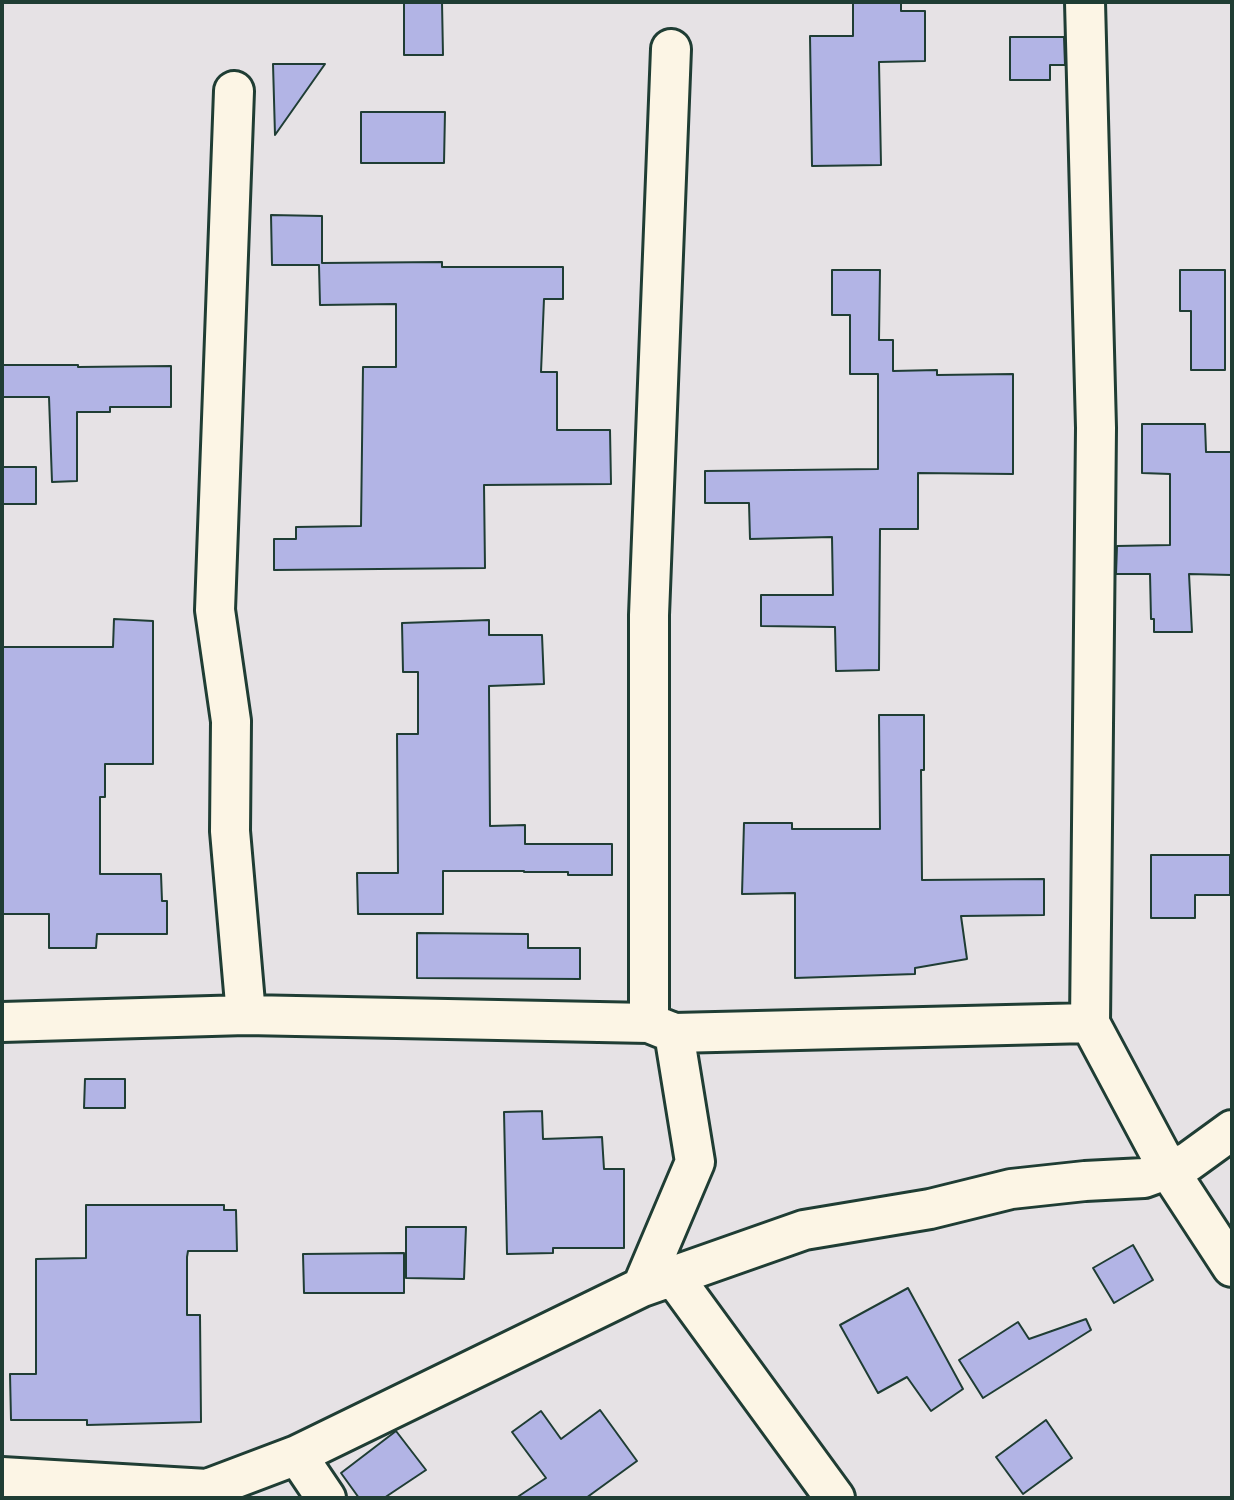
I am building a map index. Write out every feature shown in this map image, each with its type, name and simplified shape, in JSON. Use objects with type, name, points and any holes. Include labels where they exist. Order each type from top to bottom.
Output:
[{"type":"street","points":[[1085,2],[1096,428],[1090,1023],[1168,1169],[1232,1267]]},
{"type":"street","points":[[657,1281],[695,1162],[661,1028],[649,615],[671,49]]},
{"type":"street","points":[[234,91],[215,610],[231,721],[230,831],[246,1015]]},
{"type":"street","points":[[2,1022],[246,1015],[661,1028],[1090,1023]]},
{"type":"street","points":[[2,1477],[201,1494],[297,1455],[657,1281],[804,1230],[930,1209],[1012,1189],[1143,1178],[1188,1162],[1232,1130]]},
{"type":"street","points":[[657,1281],[835,1498]]},
{"type":"street","points":[[297,1455],[326,1498]]},
{"type":"building","points":[[404,2],[442,2],[443,55],[404,55]]},
{"type":"building","points":[[853,2],[901,2],[901,11],[925,11],[925,61],[879,62],[881,165],[812,166],[810,36],[853,36]]},
{"type":"building","points":[[1010,37],[1064,37],[1065,65],[1050,65],[1050,80],[1010,80]]},
{"type":"building","points":[[273,64],[325,64],[275,135]]},
{"type":"building","points":[[361,112],[445,112],[444,163],[361,163]]},
{"type":"building","points":[[271,215],[322,216],[322,263],[442,262],[442,267],[563,267],[563,299],[544,299],[541,372],[557,372],[557,430],[610,430],[611,484],[484,485],[485,568],[274,570],[274,539],[296,539],[296,527],[361,526],[363,367],[396,367],[396,304],[320,305],[319,265],[272,265]]},
{"type":"building","points":[[832,270],[880,270],[879,340],[893,340],[893,371],[937,370],[937,375],[1013,374],[1013,474],[918,473],[918,529],[880,529],[879,670],[836,671],[835,627],[761,626],[761,595],[833,595],[832,537],[750,539],[749,503],[705,503],[705,471],[878,469],[878,374],[850,374],[850,315],[832,315]]},
{"type":"building","points":[[1180,270],[1225,270],[1225,370],[1191,370],[1191,311],[1180,311]]},
{"type":"building","points":[[2,365],[171,366],[171,407],[110,407],[110,412],[77,412],[77,481],[52,482],[49,397],[2,397]]},
{"type":"building","points":[[1142,424],[1205,424],[1206,452],[1232,452],[1232,575],[1189,574],[1192,632],[1154,632],[1150,574],[1116,574],[1117,546],[1170,545],[1170,474],[1142,473]]},
{"type":"building","points":[[2,467],[36,467],[36,504],[2,504]]},
{"type":"building","points":[[114,619],[153,621],[153,764],[105,764],[105,797],[100,797],[100,874],[161,874],[162,901],[167,901],[167,934],[97,934],[96,948],[49,948],[49,914],[2,914],[2,647],[113,647]]},
{"type":"building","points":[[489,620],[489,635],[542,635],[544,684],[489,686],[490,826],[525,825],[525,844],[612,844],[612,875],[443,871],[443,914],[358,914],[357,873],[398,873],[397,734],[418,734],[418,672],[403,672],[402,623]]},
{"type":"building","points":[[879,715],[924,715],[924,770],[921,770],[922,880],[1044,879],[1044,915],[961,916],[967,959],[915,968],[915,974],[795,978],[795,893],[742,894],[744,823],[792,823],[792,829],[880,829]]},
{"type":"building","points":[[1151,855],[1230,855],[1230,895],[1195,895],[1195,918],[1151,918]]},
{"type":"building","points":[[417,933],[528,934],[528,948],[580,948],[580,979],[417,978]]},
{"type":"building","points":[[85,1079],[125,1079],[125,1108],[84,1108]]},
{"type":"building","points":[[542,1111],[543,1139],[602,1137],[604,1169],[624,1169],[624,1248],[553,1248],[553,1253],[507,1254],[504,1112]]},
{"type":"building","points":[[86,1205],[224,1205],[224,1210],[236,1210],[237,1251],[188,1251],[187,1257],[187,1315],[200,1315],[201,1422],[87,1425],[87,1420],[11,1420],[10,1374],[36,1374],[36,1259],[86,1258]]},
{"type":"building","points":[[406,1227],[466,1227],[464,1279],[406,1278]]},
{"type":"building","points":[[1133,1245],[1153,1280],[1114,1303],[1093,1268]]},
{"type":"building","points":[[404,1253],[404,1293],[304,1293],[303,1254]]},
{"type":"building","points":[[908,1288],[963,1389],[931,1411],[907,1377],[878,1393],[840,1325]]},
{"type":"building","points":[[1086,1319],[1091,1330],[983,1398],[959,1360],[1018,1322],[1029,1339]]},
{"type":"building","points":[[600,1410],[637,1461],[586,1498],[516,1498],[546,1478],[512,1432],[541,1411],[561,1439]]},
{"type":"building","points":[[1046,1420],[1072,1458],[1023,1494],[996,1457]]},
{"type":"building","points":[[396,1431],[426,1470],[384,1498],[359,1498],[341,1473]]}]
